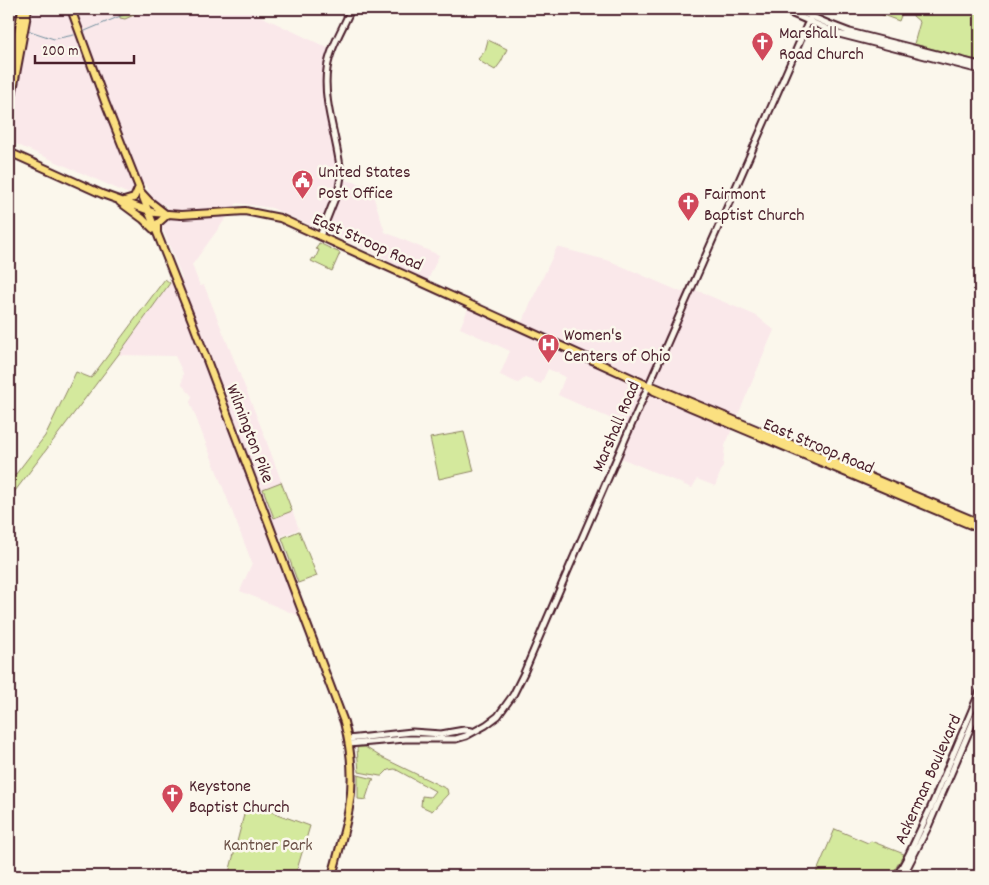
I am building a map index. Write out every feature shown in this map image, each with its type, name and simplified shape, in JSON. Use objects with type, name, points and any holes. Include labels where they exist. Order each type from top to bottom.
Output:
[{"type":"main road","points":[[9,112],[21,30],[22,9]]},
{"type":"main road","points":[[9,84],[21,30],[28,9]]},
{"type":"main road","name":"Wilmington Pike","points":[[71,9],[146,210],[193,323],[344,722],[352,781],[349,809],[332,876]]},
{"type":"main road","name":"East Stroop Road","points":[[9,152],[146,210],[167,215],[253,212],[280,218],[647,385],[980,523]]},
{"type":"main road","points":[[120,200],[134,198],[138,189],[149,201],[167,215],[157,224],[157,234]]},
{"type":"main road","points":[[120,200],[143,219],[157,234]]},
{"type":"main road","name":"East Stroop Road","points":[[647,385],[654,391],[690,407],[980,529]]},
{"type":"street","points":[[320,236],[339,188],[341,176],[327,92],[327,68],[331,53],[351,9]]},
{"type":"street","points":[[781,9],[810,19],[848,37],[980,65]]},
{"type":"street","points":[[796,10],[804,11],[810,9]]},
{"type":"street","name":"Marshall Road","points":[[348,742],[466,736],[493,720],[503,710],[513,695],[647,385],[815,9]]},
{"type":"street","points":[[796,10],[810,19]]},
{"type":"street","points":[[940,57],[980,70]]},
{"type":"street","name":"Ackerman Boulevard","points":[[897,876],[922,828],[980,691]]},
{"type":"street","name":"Ackerman Boulevard","points":[[904,876],[928,827],[980,706]]},
{"type":"shaded area","points":[[30,9],[246,9],[332,50],[326,83],[341,179],[370,186],[385,232],[439,255],[428,280],[329,233],[328,229],[319,225],[316,228],[272,208],[237,203],[192,265],[200,286],[204,285],[263,432],[299,529],[275,539],[306,619],[240,591],[252,563],[190,402],[192,396],[182,385],[183,373],[175,356],[118,355],[170,283],[182,278],[162,227],[163,223],[168,222],[167,206],[153,200],[146,184],[132,190],[132,193],[129,194],[9,141],[9,128],[14,109]]},
{"type":"shaded area","points":[[557,247],[610,261],[681,292],[691,288],[757,316],[774,330],[725,446],[723,466],[715,486],[697,479],[692,488],[621,458],[634,429],[558,395],[565,377],[548,369],[541,384],[525,378],[518,383],[500,375],[510,351],[460,328],[470,304],[520,326]]},
{"type":"green space","points":[[119,9],[147,9],[125,19],[120,18]]},
{"type":"green space","points":[[878,9],[890,9],[902,13],[899,21],[877,13]]},
{"type":"green space","points":[[914,9],[980,9],[980,61],[914,44],[920,22],[913,16]]},
{"type":"green space","points":[[488,40],[507,49],[495,70],[478,59],[485,51]]},
{"type":"green space","points":[[319,243],[340,253],[332,271],[311,261],[313,258],[315,259],[319,250],[316,249]]},
{"type":"green space","points":[[165,279],[170,283],[9,499],[9,483],[45,436],[76,372],[91,378]]},
{"type":"green space","points":[[464,432],[474,471],[439,479],[430,438]]},
{"type":"green space","points":[[281,482],[292,511],[274,518],[263,489]]},
{"type":"green space","points":[[299,531],[317,576],[298,583],[282,538]]},
{"type":"green space","points":[[358,747],[365,747],[381,757],[447,789],[448,794],[432,811],[421,806],[422,796],[430,797],[435,791],[395,769],[388,770],[382,776],[359,772]]},
{"type":"green space","points":[[358,775],[374,779],[366,798],[367,800],[358,799]]},
{"type":"green space","name":"Kantner Park","points":[[247,803],[310,826],[295,876],[236,876],[229,873]]},
{"type":"green space","points":[[835,829],[868,843],[871,841],[904,854],[891,876],[815,876]]},
{"type":"waterway","points":[[85,31],[137,9]]},
{"type":"waterway","points":[[9,26],[15,28]]},
{"type":"waterway","points":[[27,30],[54,39],[74,35]]},
{"type":"place","name":"Marshall Road Church","points":[[763,61]]},
{"type":"place","name":"United States Post Office","points":[[302,200]]},
{"type":"place","name":"Fairmont Baptist Church","points":[[688,222]]},
{"type":"place","name":"Women's Centers of Ohio","points":[[548,363]]},
{"type":"place","name":"Keystone Baptist Church","points":[[173,814]]}]
